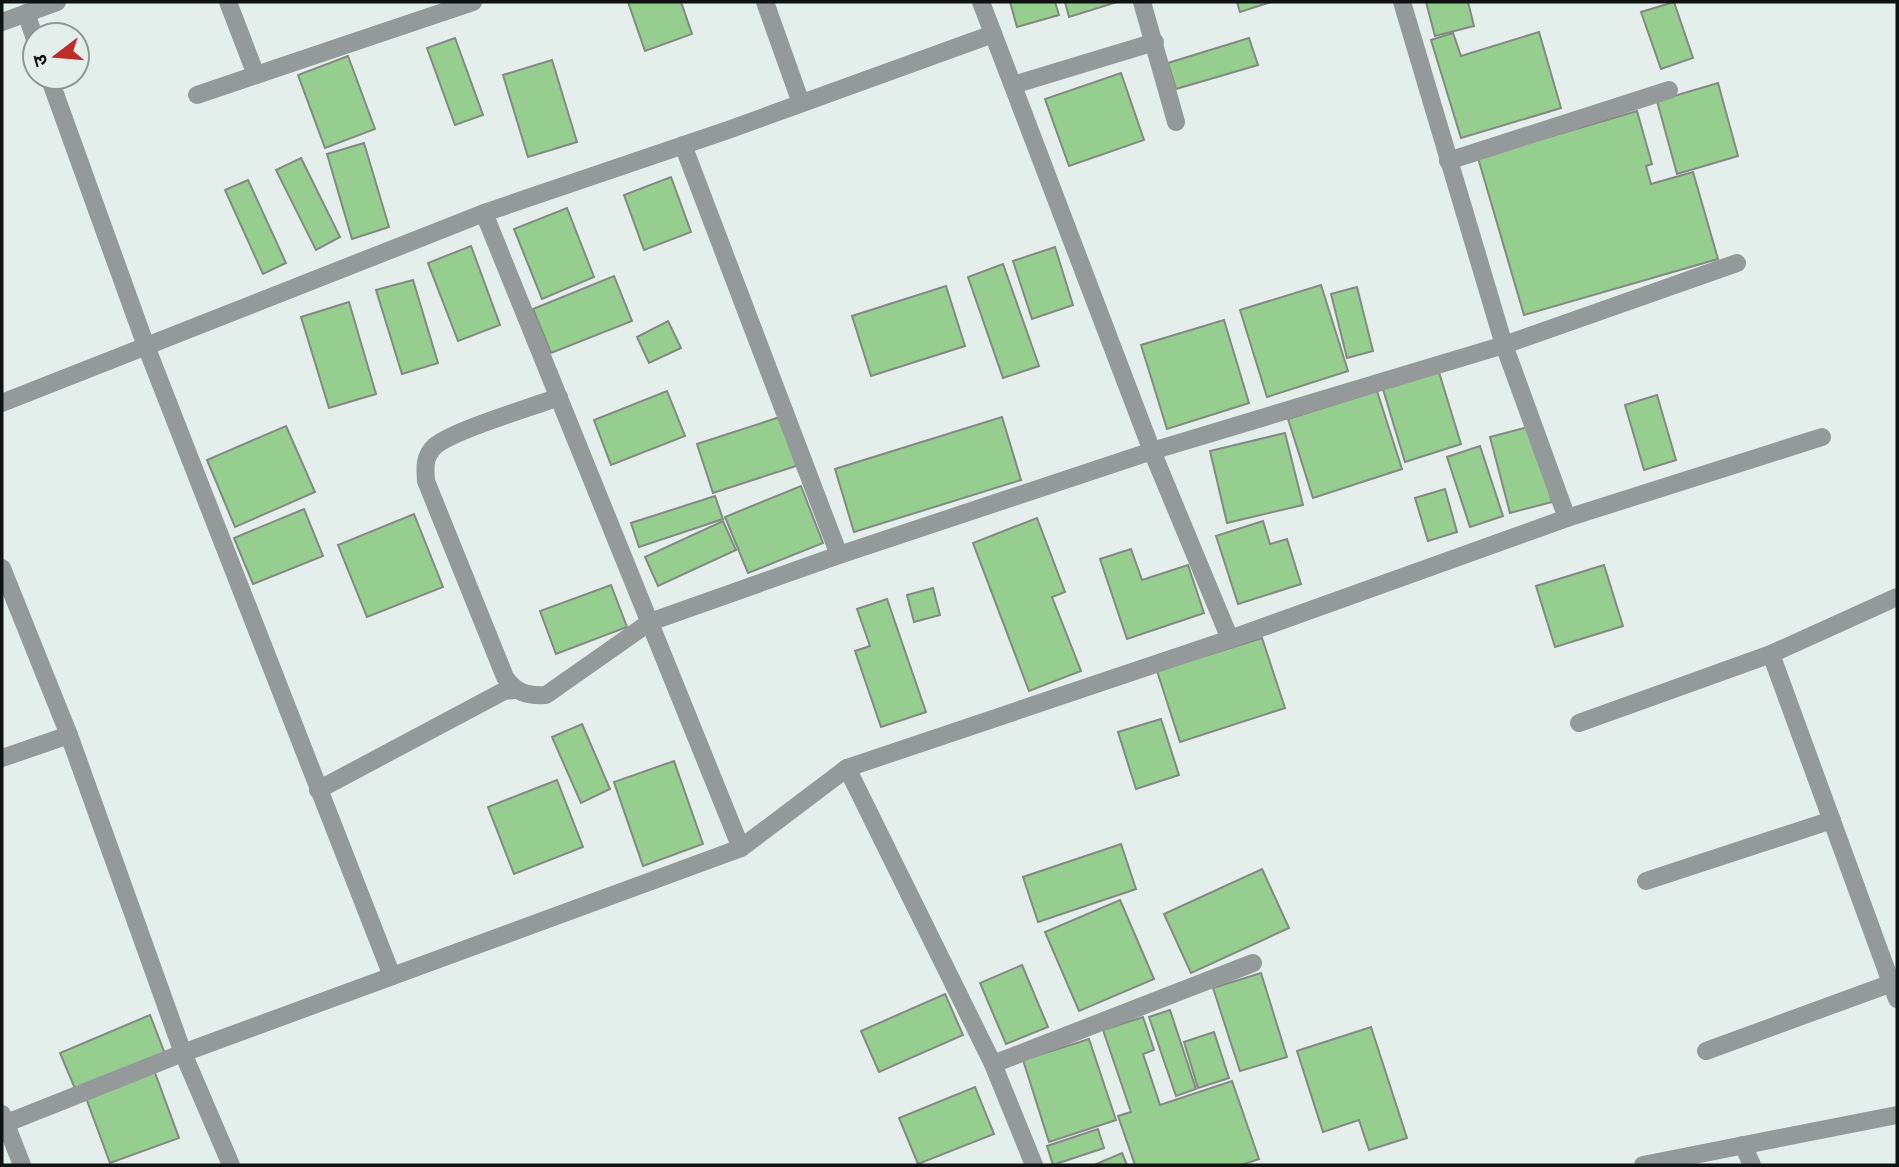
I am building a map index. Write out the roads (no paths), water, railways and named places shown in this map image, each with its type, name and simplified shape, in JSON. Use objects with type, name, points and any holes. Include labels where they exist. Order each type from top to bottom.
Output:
[{"type":"street","points":[[2,22],[57,2]]},
{"type":"street","points":[[228,2],[256,75]]},
{"type":"street","points":[[197,95],[473,2]]},
{"type":"street","points":[[765,2],[801,103]]},
{"type":"street","points":[[981,2],[1152,451],[1230,639]]},
{"type":"street","points":[[1142,2],[1176,122]]},
{"type":"street","points":[[1402,2],[1504,345],[1567,518]]},
{"type":"street","points":[[26,13],[29,21]]},
{"type":"street","points":[[2,404],[484,213],[993,34]]},
{"type":"street","points":[[1013,85],[1155,42]]},
{"type":"street","points":[[1448,161],[1669,90]]},
{"type":"street","points":[[54,91],[146,346],[392,976]]},
{"type":"street","points":[[683,145],[839,555]]},
{"type":"street","points":[[484,213],[741,848]]},
{"type":"street","points":[[318,790],[504,691],[514,690],[530,696],[546,695],[650,622],[839,555],[1152,451],[1504,345],[1737,263]]},
{"type":"street","points":[[514,690],[505,677],[426,481],[424,461],[435,446],[456,435],[559,397]]},
{"type":"street","points":[[22,1165],[3,1121],[741,848],[848,768],[1230,639],[1567,518],[1822,437]]},
{"type":"street","points":[[2,568],[69,735],[183,1053],[231,1165]]},
{"type":"street","points":[[1579,723],[1771,654],[1897,597]]},
{"type":"street","points":[[1706,1051],[1894,991],[1771,654]]},
{"type":"street","points":[[2,758],[69,735]]},
{"type":"street","points":[[848,768],[993,1063],[1034,1165]]},
{"type":"street","points":[[1646,881],[1832,820]]},
{"type":"street","points":[[993,1063],[1253,964]]},
{"type":"street","points":[[1643,1165],[1897,1115]]},
{"type":"street","points":[[1743,1145],[1752,1165]]}]
